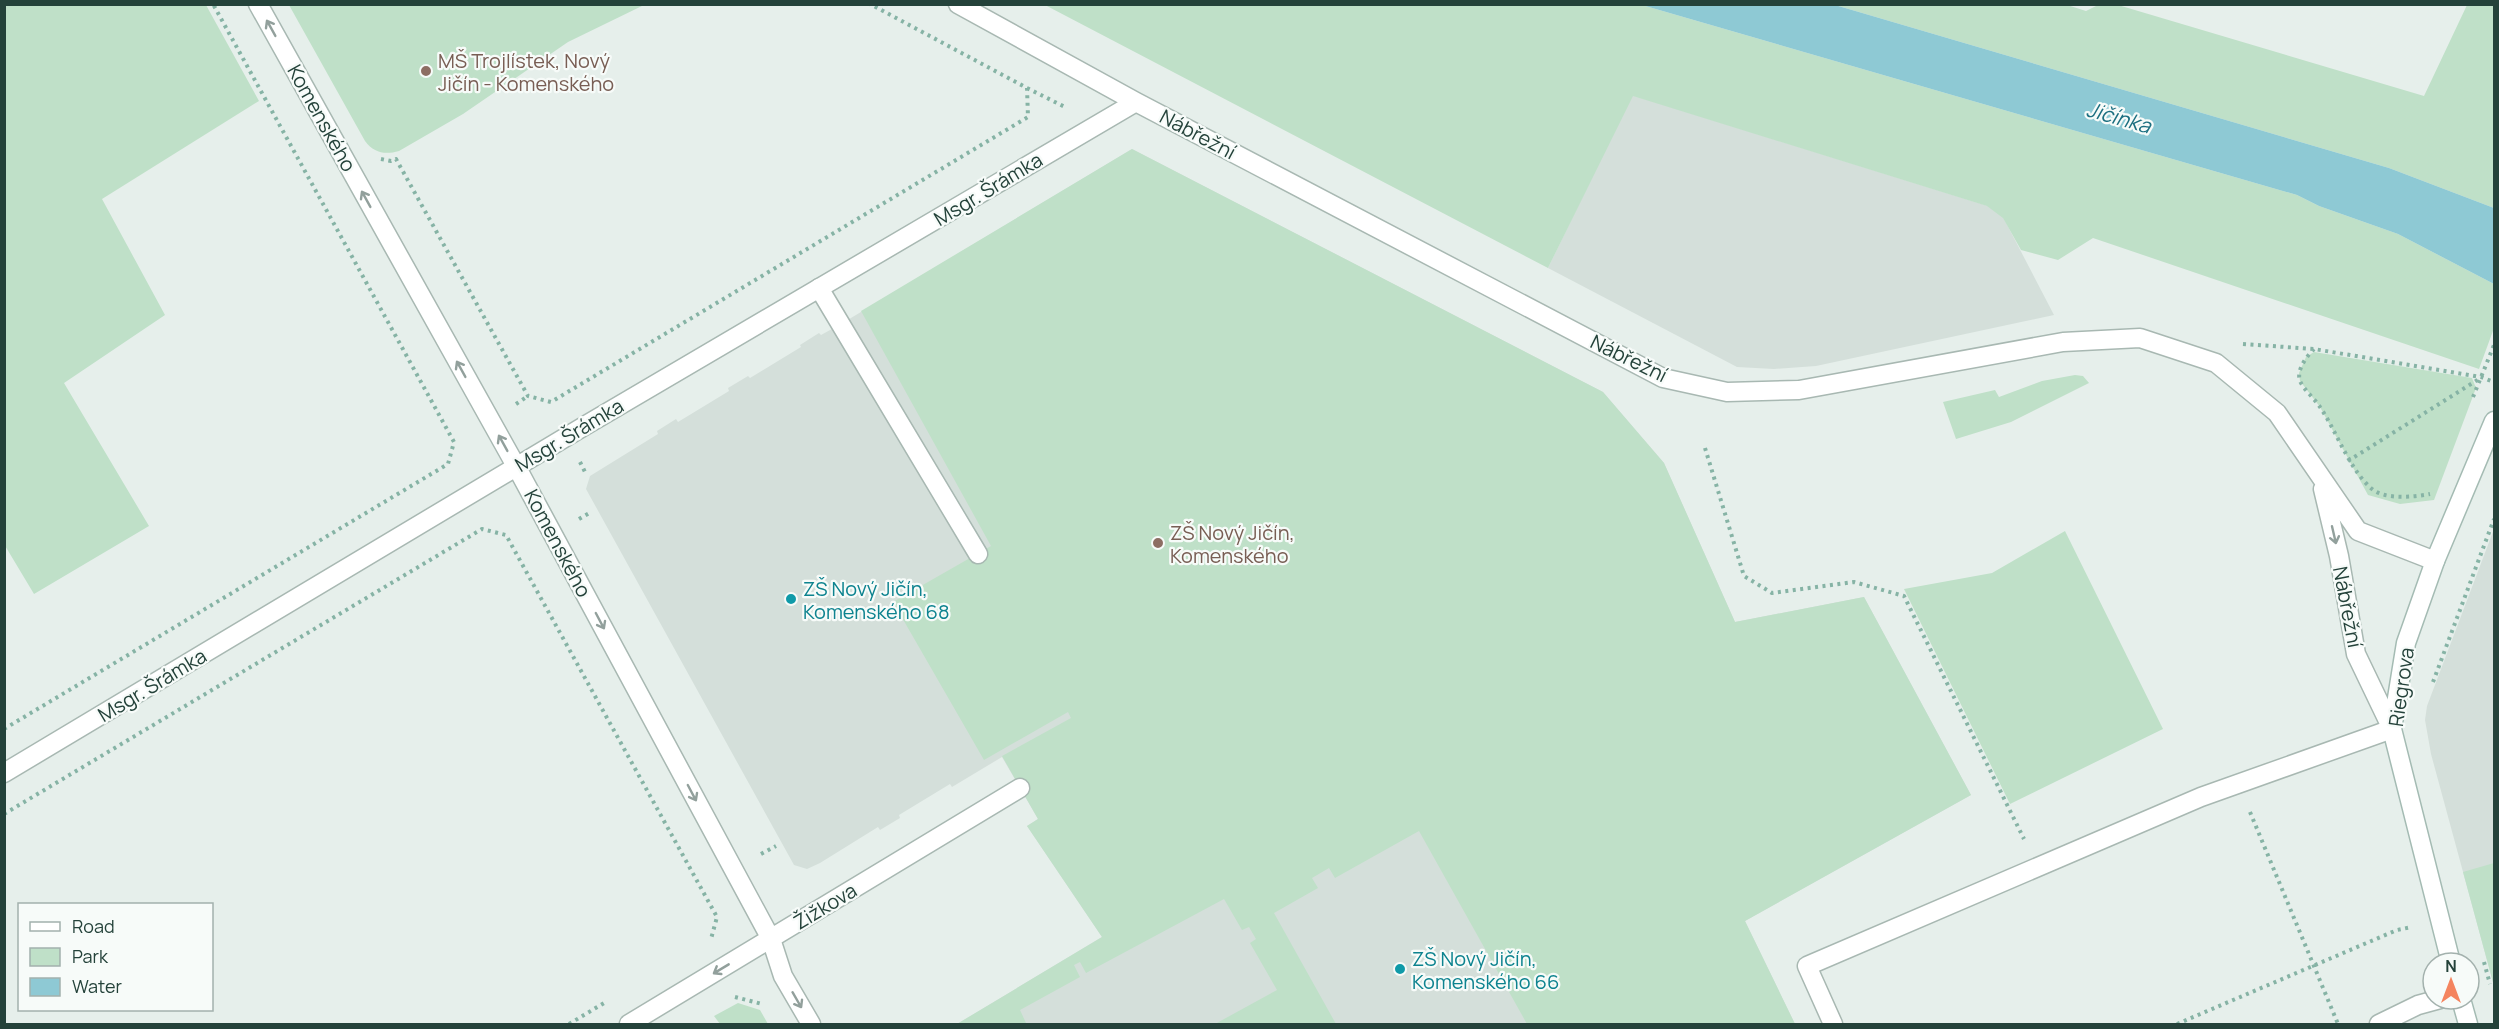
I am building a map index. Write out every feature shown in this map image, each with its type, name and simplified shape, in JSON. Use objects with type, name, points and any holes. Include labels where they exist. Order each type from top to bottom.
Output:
[{"type":"street","name":"Komenského","points":[[258,4],[516,466],[771,939],[783,976],[811,1024]]},
{"type":"street","name":"Nábřežní","points":[[958,4],[1136,102],[1663,378],[1727,392],[1799,390],[2063,342],[2140,338],[2216,363],[2277,413],[2358,531],[2435,561]]},
{"type":"street","name":"Msgr. Šrámka","points":[[4,773],[516,466],[1136,102]]},
{"type":"street","points":[[819,288],[978,554]]},
{"type":"street","name":"Riegrova","points":[[2448,951],[2392,729],[2406,643],[2435,561],[2494,421]]},
{"type":"street","name":"Nábřežní","points":[[2320,478],[2339,556],[2356,654],[2392,729]]},
{"type":"street","points":[[1833,1024],[1807,966],[2201,797],[2392,729]]},
{"type":"street","name":"Žižkova","points":[[629,1024],[1020,788]]},
{"type":"street","points":[[2379,1024],[2421,1004]]},
{"type":"path","points":[[4,729],[448,464],[454,442],[213,4]]},
{"type":"path","points":[[376,158],[391,161],[396,159],[528,396],[551,402],[1028,117],[1027,88],[870,4]]},
{"type":"path","points":[[2233,344],[2314,349],[2481,377],[2494,382]]},
{"type":"path","points":[[2472,399],[2494,345]]},
{"type":"path","points":[[2314,349],[2303,365],[2300,381],[2320,407],[2350,460],[2373,490],[2400,498],[2430,494],[2434,487]]},
{"type":"path","points":[[2350,460],[2481,377]]},
{"type":"path","points":[[1705,448],[1744,576],[1772,593],[1854,582],[1904,596],[2038,867]]},
{"type":"path","points":[[2433,683],[2494,519]]},
{"type":"path","points":[[4,814],[482,529],[506,535],[717,917],[711,939],[701,945]]},
{"type":"path","points":[[2238,784],[2338,1024]]},
{"type":"path","points":[[2177,1024],[2397,930],[2439,919]]},
{"type":"path","points":[[2482,955],[2491,987]]},
{"type":"path","points":[[729,1001],[737,996],[764,1004]]},
{"type":"path","points":[[569,1024],[610,1000]]},
{"type":"shaded area","points":[[1632,95],[1988,206],[2003,217],[2054,315],[1816,366],[1774,369],[1737,367],[1548,268]]},
{"type":"shaded area","name":"ZŠ Nový Jičín, Komenského","points":[[1132,149],[1603,392],[1664,463],[1735,622],[1864,597],[1971,795],[1745,921],[1795,1024],[957,1024],[1102,937],[1027,826],[1038,819],[1002,757],[952,787],[950,784],[899,815],[900,818],[880,830],[878,827],[820,863],[807,869],[794,865],[586,489],[590,476],[658,434],[657,431],[676,419],[678,422],[729,391],[728,388],[748,376],[750,378],[801,347],[800,345],[819,333],[821,335],[841,324]]},
{"type":"shaded area","points":[[2494,529],[2494,986],[2431,754],[2425,720],[2427,706]]},
{"type":"green space","points":[[2064,4],[2086,11],[2098,5],[2118,5],[2424,96],[2467,5],[2494,5],[2494,208],[2389,168],[1835,5]]},
{"type":"green space","points":[[4,5],[206,5],[259,101],[102,199],[165,315],[64,383],[149,526],[34,594],[4,544]]},
{"type":"green space","name":"MŠ Trojlístek, Nový Jičín - Komenského","points":[[289,5],[644,5],[568,42],[463,114],[399,151],[389,153],[376,150],[365,141]]},
{"type":"green space","points":[[1045,5],[1642,5],[2297,195],[2319,206],[2398,234],[2494,284],[2494,328],[2479,369],[2093,238],[2058,260],[2021,250],[2003,218],[1987,206],[1633,96],[1548,268]]},
{"type":"green space","name":"ZŠ Nový Jičín, Komenského","points":[[1132,149],[1603,392],[1664,463],[1735,622],[1864,597],[1971,795],[1745,921],[1795,1024],[1527,1024],[1419,831],[1335,878],[1329,868],[1312,878],[1318,888],[1274,913],[1336,1024],[1215,1024],[1277,990],[1250,943],[1256,939],[1249,927],[1242,930],[1224,899],[1086,973],[1080,962],[1074,965],[1080,977],[1020,1010],[1026,1023],[1024,1024],[957,1024],[1102,937],[1027,826],[1038,819],[1002,756],[1071,718],[1068,712],[984,760],[893,602],[991,546],[861,311]]},
{"type":"green space","points":[[2314,352],[2472,378],[2476,388],[2434,500],[2400,504],[2368,495],[2320,407],[2300,381],[2299,373],[2306,357]]},
{"type":"green space","points":[[2075,375],[2083,376],[2089,383],[2011,422],[1956,439],[1943,402],[1995,390],[1999,397],[2042,381]]},
{"type":"green space","points":[[2065,531],[2163,729],[2010,804],[1904,589],[1992,573]]},
{"type":"green space","points":[[2494,863],[2494,986],[2463,872]]},
{"type":"green space","points":[[738,1003],[760,1010],[768,1024],[720,1024],[714,1016]]},
{"type":"water","name":"Jičínka","points":[[1642,5],[1835,5],[2389,168],[2494,208],[2494,284],[2398,234],[2319,206],[2297,195]]},
{"type":"place","name":"MŠ Trojlístek, Nový Jičín - Komenského","points":[[426,71]]},
{"type":"place","name":"ZŠ Nový Jičín, Komenského","points":[[1158,543]]},
{"type":"place","name":"ZŠ Nový Jičín, Komenského 68","points":[[791,599]]},
{"type":"place","name":"ZŠ Nový Jičín, Komenského 66","points":[[1400,969]]}]
